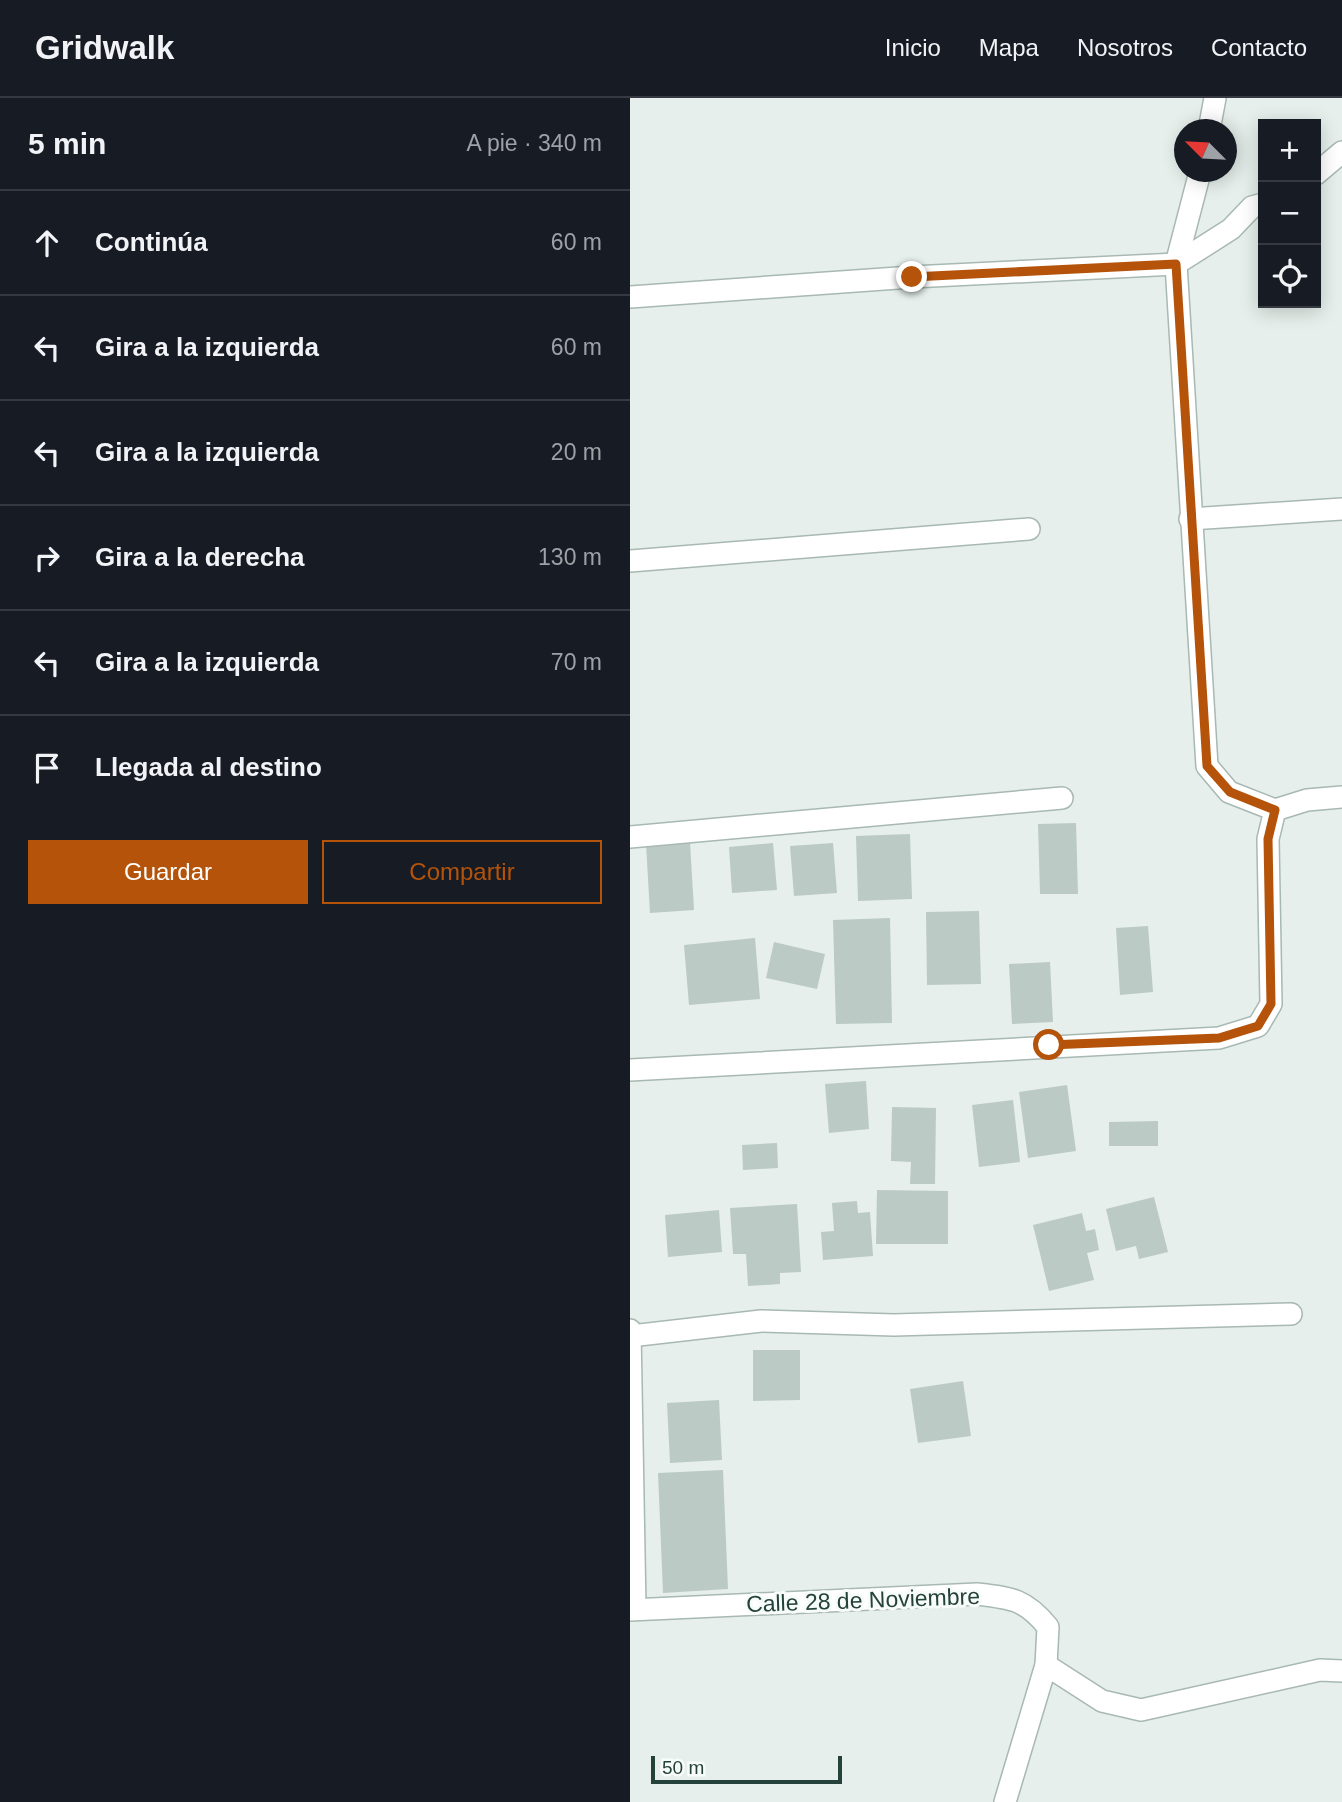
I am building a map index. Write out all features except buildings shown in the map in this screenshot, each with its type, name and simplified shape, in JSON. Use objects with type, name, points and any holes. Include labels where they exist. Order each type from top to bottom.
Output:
[{"type":"street","points":[[1211,119],[1215,98]]},
{"type":"street","points":[[1321,170],[1342,152]]},
{"type":"street","points":[[1197,182],[1176,264],[1207,766],[1230,792],[1275,810],[1307,800],[1342,797]]},
{"type":"street","points":[[630,297],[912,277],[1176,264],[1231,229],[1252,207],[1258,205]]},
{"type":"street","points":[[1190,519],[1342,509]]},
{"type":"street","points":[[630,561],[1029,529]]},
{"type":"street","points":[[630,837],[1062,798]]},
{"type":"street","points":[[630,1070],[1219,1038],[1258,1026],[1271,1004],[1268,839],[1275,810]]},
{"type":"street","points":[[630,1336],[761,1321],[894,1325],[1291,1314]]},
{"type":"street","points":[[630,1330],[632,1610]]},
{"type":"street","name":"Calle 28 de Noviembre","points":[[632,1610],[977,1594],[1013,1598],[1032,1607],[1048,1627],[1046,1665]]},
{"type":"street","points":[[1005,1802],[1046,1665],[1102,1701],[1141,1710],[1320,1670],[1342,1671]]},
{"type":"route","points":[[912,277],[1176,264],[1207,766],[1230,792],[1275,810],[1268,839],[1271,1004],[1258,1026],[1219,1038],[1049,1045]]}]
